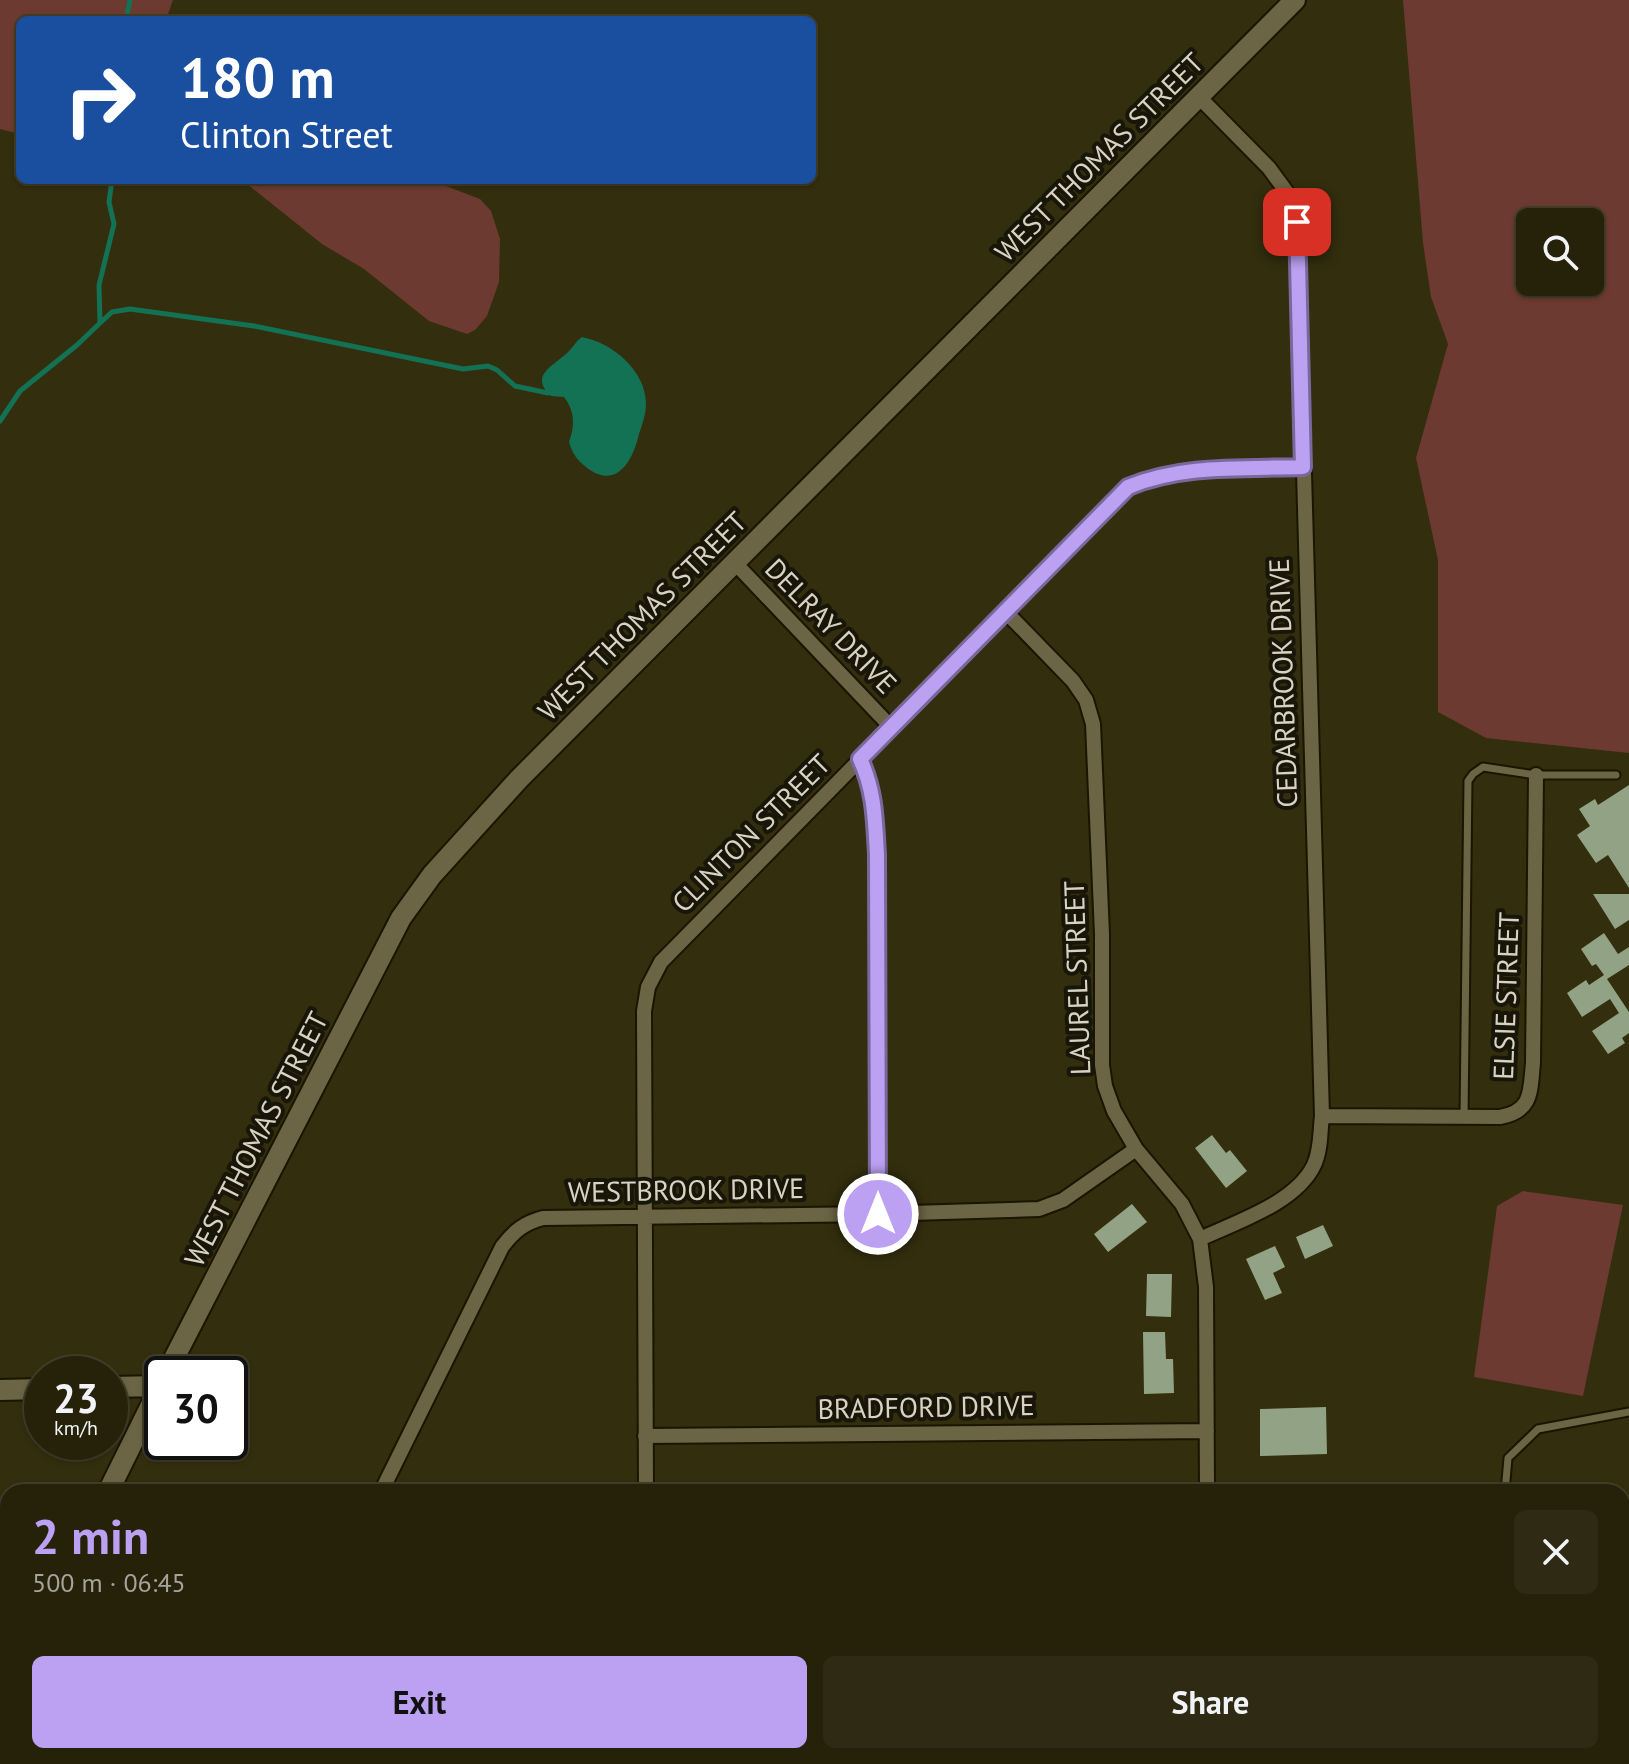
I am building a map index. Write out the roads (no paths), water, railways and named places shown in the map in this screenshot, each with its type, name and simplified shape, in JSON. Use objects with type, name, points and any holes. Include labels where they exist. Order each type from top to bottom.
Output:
[{"type":"street","name":"WEST THOMAS STREET","points":[[176,1356],[401,918],[432,875],[519,779],[1295,0]]},
{"type":"street","name":"CEDARBROOK DRIVE","points":[[1199,97],[1269,168],[1291,198],[1297,222],[1322,1116],[1319,1151],[1307,1177],[1270,1207],[1200,1239]]},
{"type":"street","name":"CLINTON STREET","points":[[646,1484],[644,1011],[648,987],[661,962],[1128,487],[1163,474],[1303,467]]},
{"type":"street","name":"DELRAY DRIVE","points":[[734,562],[891,727]]},
{"type":"street","name":"LAUREL STREET","points":[[1005,611],[1073,681],[1086,700],[1093,724],[1105,1086],[1114,1111],[1136,1149],[1182,1204],[1200,1239],[1206,1287],[1207,1484]]},
{"type":"street","points":[[860,759],[870,779],[874,799],[877,855],[878,1214]]},
{"type":"street","name":"ELSIE STREET","points":[[1322,1116],[1500,1117],[1517,1114],[1529,1096],[1533,1063],[1536,775]]},
{"type":"street","name":"WESTBROOK DRIVE","points":[[385,1484],[502,1247],[513,1232],[527,1222],[543,1218],[644,1215],[878,1214],[1039,1209],[1063,1200],[1136,1149]]},
{"type":"street","points":[[0,1390],[24,1389]]},
{"type":"street","name":"WEST THOMAS STREET","points":[[112,1484],[144,1419]]},
{"type":"street","name":"BRADFORD DRIVE","points":[[645,1436],[1207,1431]]},
{"type":"lane","points":[[1464,1117],[1468,781],[1483,767],[1536,775],[1616,775]]},
{"type":"lane","points":[[1506,1484],[1508,1458],[1538,1429],[1629,1412]]},
{"type":"waterway","points":[[127,16],[130,0]]},
{"type":"waterway","points":[[0,421],[20,391],[100,323],[99,285],[114,224],[109,202],[111,184]]},
{"type":"waterway","points":[[100,323],[112,312],[130,309],[254,326],[463,369],[488,366],[515,386],[548,393]]}]
